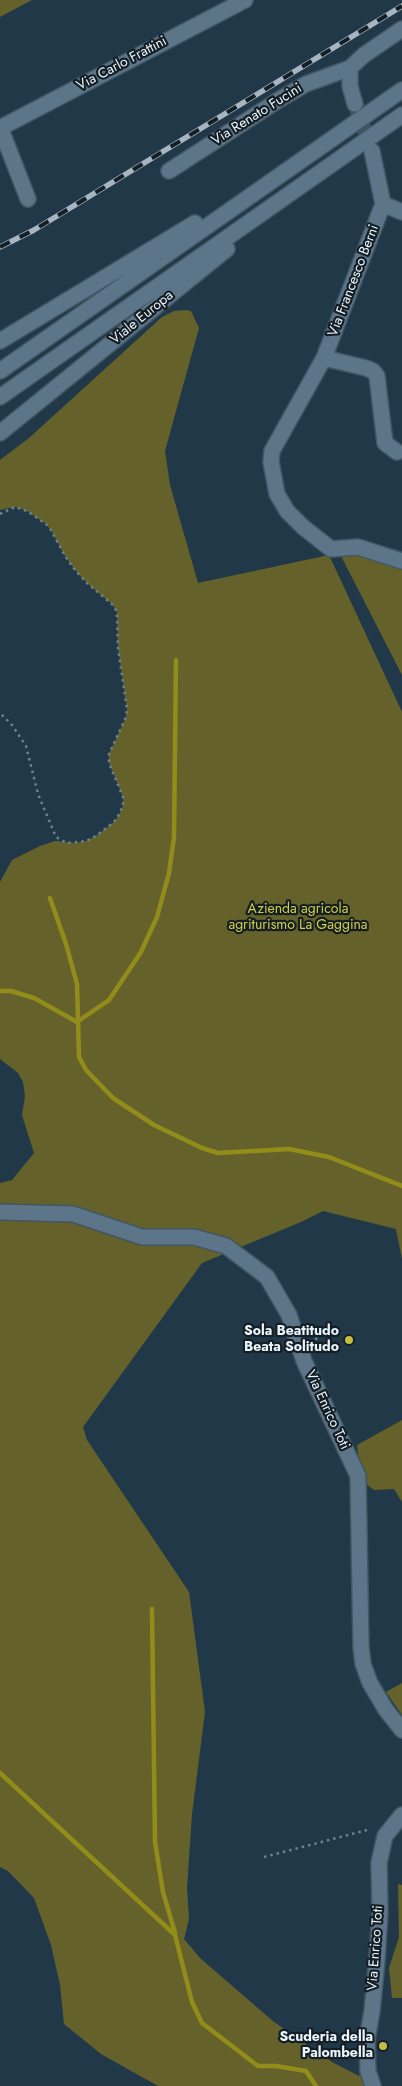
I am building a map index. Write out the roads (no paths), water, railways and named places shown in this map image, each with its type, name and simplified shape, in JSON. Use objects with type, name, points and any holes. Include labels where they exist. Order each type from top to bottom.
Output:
[{"type":"street","name":"Via Carlo Frattini","points":[[28,200],[0,127],[245,0]]},
{"type":"street","points":[[355,104],[350,86],[350,68],[364,55],[402,29]]},
{"type":"street","name":"Via Renato Fucini","points":[[169,171],[277,100],[306,84],[350,68]]},
{"type":"street","points":[[0,371],[402,90]]},
{"type":"street","name":"Viale Europa","points":[[0,397],[402,115]]},
{"type":"street","points":[[372,152],[383,204],[402,212]]},
{"type":"street","points":[[0,341],[208,216],[267,184]]},
{"type":"street","name":"Viale Europa","points":[[0,433],[227,249],[282,199]]},
{"type":"street","name":"Via Francesco Berni","points":[[383,204],[358,274],[324,358],[272,450],[271,462],[277,494],[287,511],[303,527],[331,548],[358,546],[402,561]]},
{"type":"street","points":[[324,358],[366,368],[373,371],[377,376],[385,443],[397,452]]},
{"type":"street","name":"Via Enrico Toti","points":[[0,1212],[73,1214],[142,1237],[194,1237],[226,1246],[267,1277],[288,1315],[304,1361],[358,1476],[361,1647],[363,1664],[374,1690],[386,1710],[402,1730]]},
{"type":"street","name":"Via Enrico Toti","points":[[372,2086],[368,2071],[367,2040],[377,1960],[379,1863],[385,1836],[402,1815]]},
{"type":"waterway","points":[[0,991],[11,991],[34,998],[77,1022],[109,1000],[141,952],[157,917],[169,873],[174,837],[176,660]]},
{"type":"waterway","points":[[50,898],[77,984],[79,1057],[86,1070],[113,1098],[154,1125],[202,1148],[218,1153],[289,1149],[329,1157],[402,1186]]},
{"type":"waterway","points":[[152,1609],[155,1842],[163,1892],[175,1933]]},
{"type":"waterway","points":[[0,1773],[175,1935],[192,2002],[202,2023],[258,2066],[276,2066],[306,2071],[316,2086]]},
{"type":"tunnel","points":[[355,104],[372,150]]},
{"type":"railway","points":[[0,247],[34,230],[402,6]]},
{"type":"place","name":"Sola Beatitudo Beata Solitudo","points":[[349,1340]]},
{"type":"place","name":"Scuderia della Palombella","points":[[383,2046]]},
{"type":"park label","name":"Azienda agricola agriturismo La Gaggina","points":[[298,918]]}]
